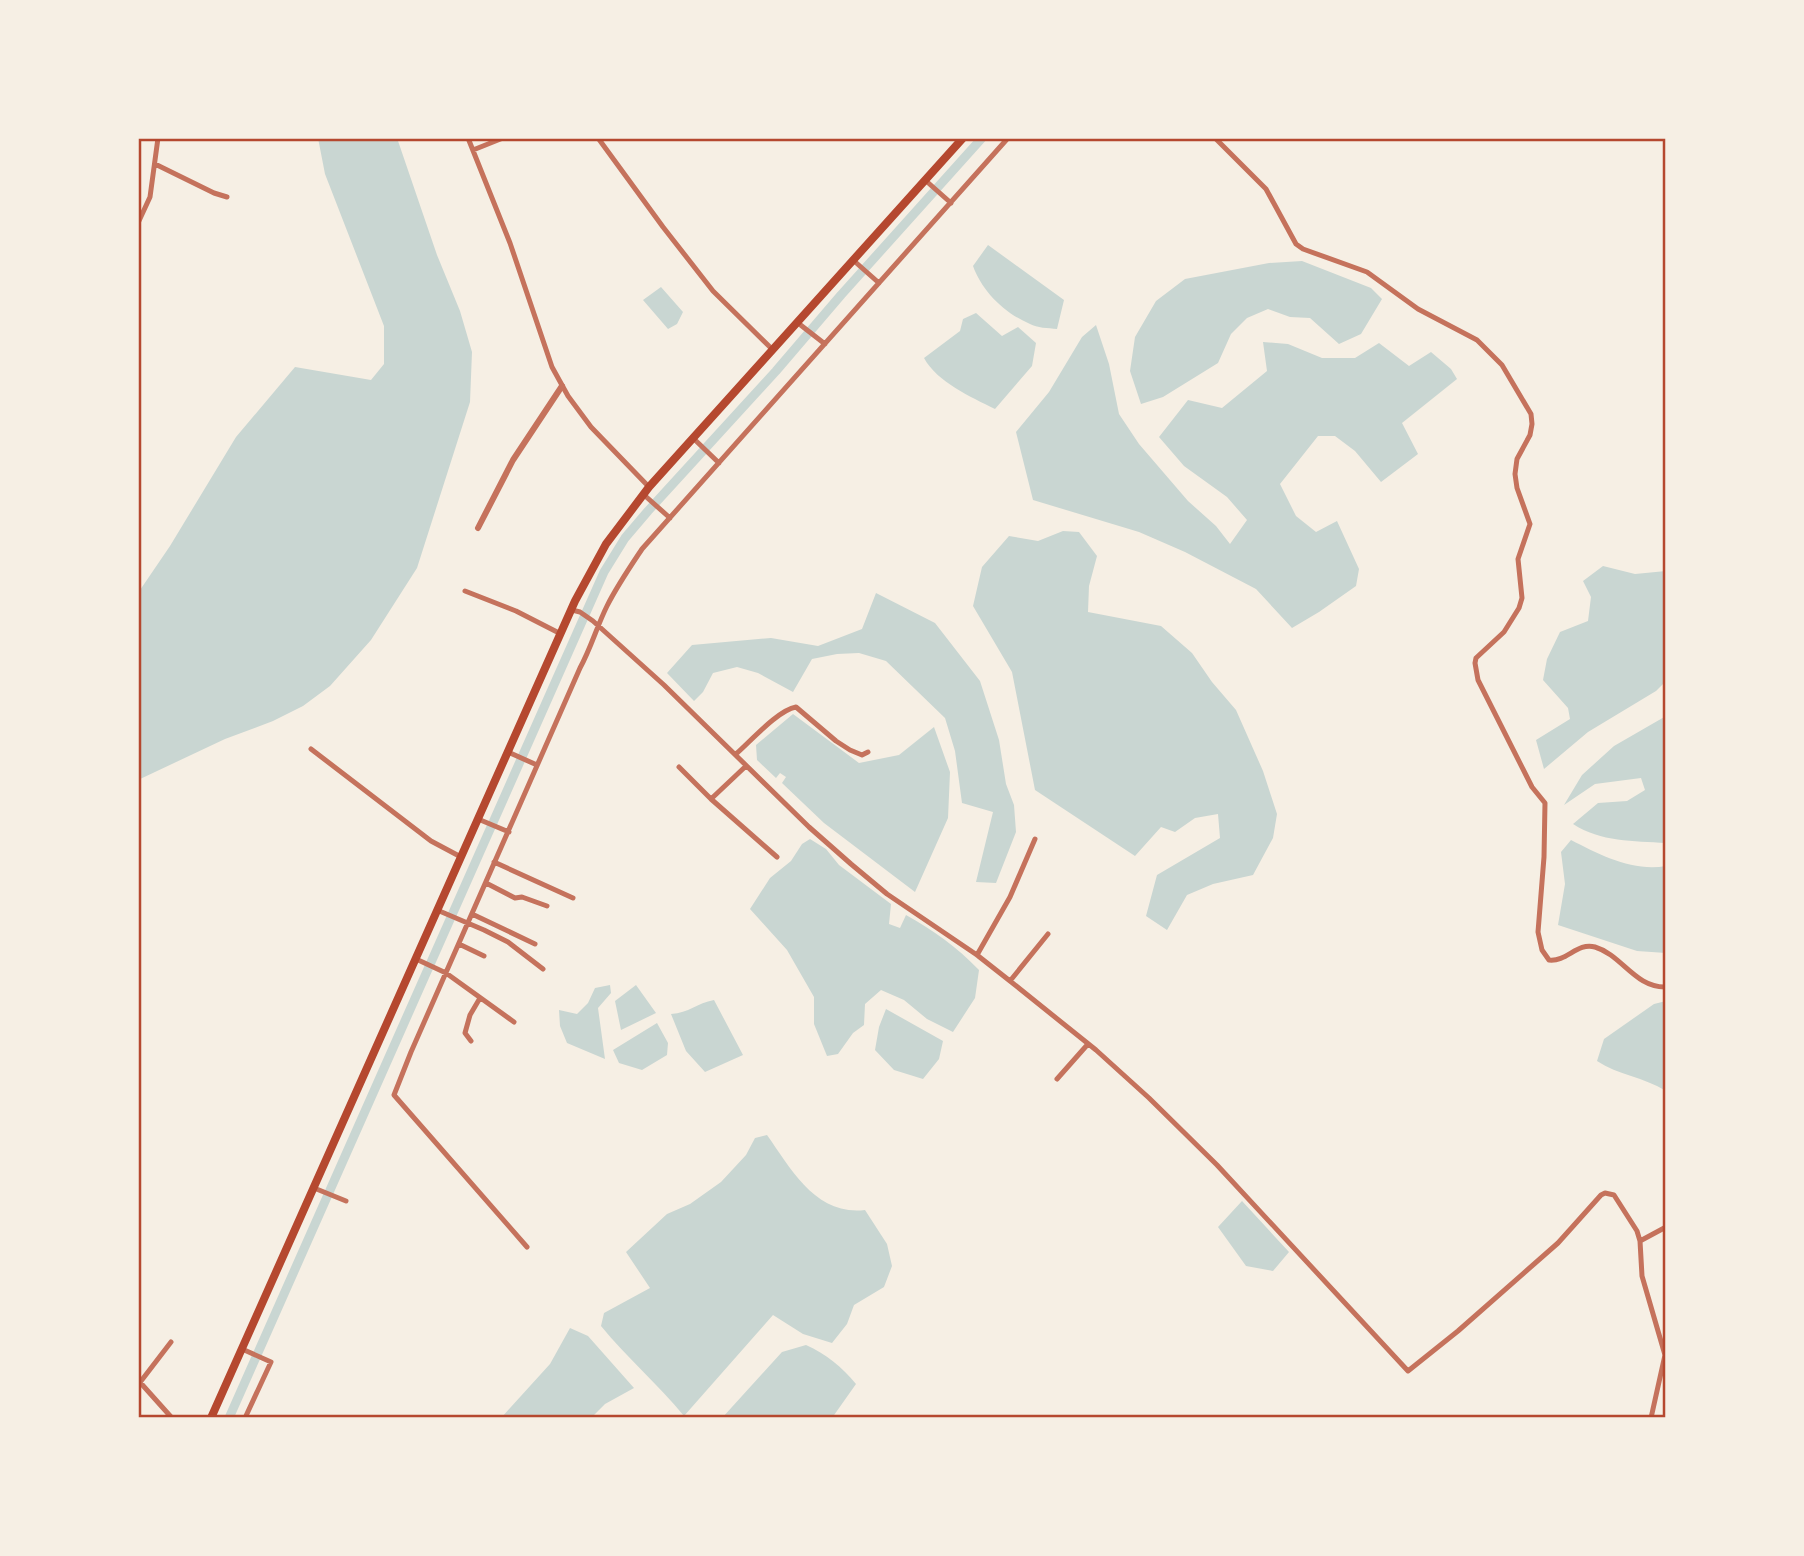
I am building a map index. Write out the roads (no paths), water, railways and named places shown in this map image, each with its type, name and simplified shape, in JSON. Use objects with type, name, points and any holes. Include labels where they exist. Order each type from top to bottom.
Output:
[{"type":"main road","points":[[211,1418],[561,634],[576,611],[606,544],[646,490],[963,138]]},
{"type":"street","points":[[138,223],[149,197],[158,138]]},
{"type":"street","points":[[468,138],[531,298],[543,344],[562,386],[591,427],[670,518]]},
{"type":"street","points":[[473,150],[503,138]]},
{"type":"street","points":[[598,138],[713,291],[773,350]]},
{"type":"street","points":[[527,1247],[394,1095],[443,972],[458,944],[465,921],[472,914],[506,831],[610,601],[642,548],[825,344],[876,280],[951,203],[1008,138]]},
{"type":"street","points":[[1215,138],[1266,189],[1296,244],[1367,272],[1418,309],[1477,340],[1502,365],[1525,402],[1532,424],[1530,435],[1517,459],[1515,474],[1517,488],[1530,524],[1518,559],[1522,598],[1512,621],[1494,643],[1476,658],[1475,663],[1480,684],[1532,787],[1545,803],[1539,942],[1549,961],[1562,959],[1583,946],[1595,947],[1610,954],[1643,982],[1655,987],[1666,987]]},
{"type":"street","points":[[155,164],[227,197]]},
{"type":"street","points":[[925,180],[951,203]]},
{"type":"street","points":[[853,260],[876,280]]},
{"type":"street","points":[[797,323],[825,344]]},
{"type":"street","points":[[478,528],[513,460],[562,386]]},
{"type":"street","points":[[693,438],[719,463]]},
{"type":"street","points":[[465,591],[516,611],[561,634]]},
{"type":"street","points":[[576,611],[593,621],[736,754],[809,827],[860,872],[887,894],[977,955],[1088,1044],[1149,1098],[1217,1164],[1408,1371],[1558,1243],[1601,1195],[1611,1193],[1618,1198],[1640,1241],[1641,1270],[1665,1355],[1651,1418]]},
{"type":"street","points":[[736,754],[781,714],[796,707],[850,750],[862,755],[868,752]]},
{"type":"street","points":[[311,749],[431,841],[461,856]]},
{"type":"street","points":[[508,752],[537,765]]},
{"type":"street","points":[[711,799],[746,766]]},
{"type":"street","points":[[679,767],[777,857]]},
{"type":"street","points":[[478,819],[506,831]]},
{"type":"street","points":[[977,955],[1010,897],[1035,839]]},
{"type":"street","points":[[495,862],[573,898]]},
{"type":"street","points":[[486,883],[515,898],[522,897],[547,906]]},
{"type":"street","points":[[437,910],[508,942],[543,969]]},
{"type":"street","points":[[472,914],[535,944]]},
{"type":"street","points":[[1010,981],[1048,934]]},
{"type":"street","points":[[458,944],[484,956]]},
{"type":"street","points":[[416,959],[443,972],[514,1022]]},
{"type":"street","points":[[471,1041],[465,1033],[470,1015],[480,998]]},
{"type":"street","points":[[1057,1079],[1088,1044]]},
{"type":"street","points":[[314,1188],[346,1201]]},
{"type":"street","points":[[1640,1241],[1666,1227]]},
{"type":"street","points":[[171,1342],[139,1382],[172,1418]]},
{"type":"street","points":[[242,1349],[271,1362],[246,1418]]},
{"type":"waterway","points":[[229,1418],[604,572],[625,538],[648,511],[982,138]]}]
